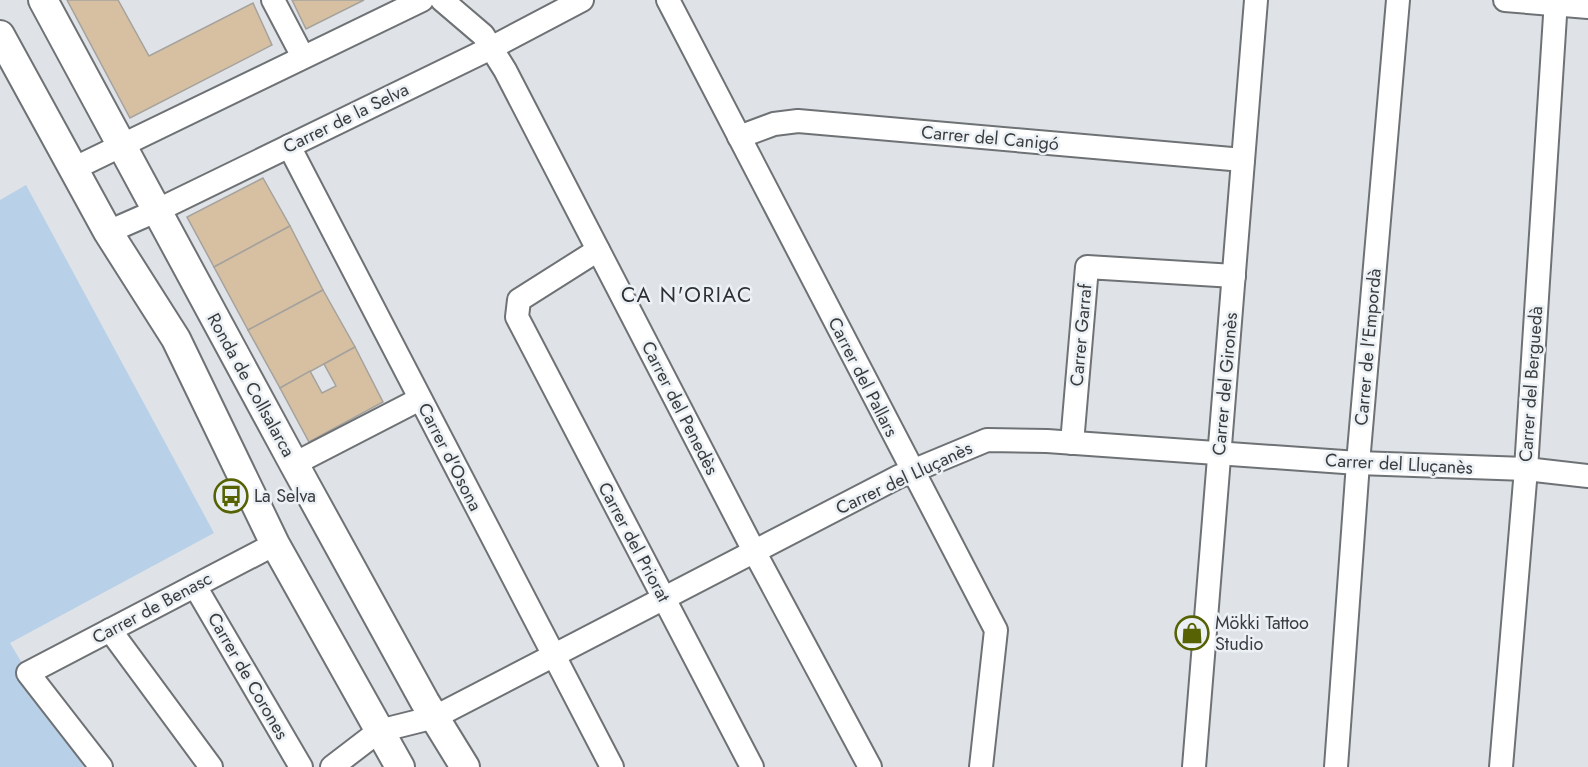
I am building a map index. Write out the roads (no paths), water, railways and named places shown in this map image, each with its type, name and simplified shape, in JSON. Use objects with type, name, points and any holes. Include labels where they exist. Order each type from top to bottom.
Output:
[{"type":"street","name":"Ronda de Collsalarca","points":[[43,0],[294,464],[465,767]]},
{"type":"street","points":[[273,0],[303,57]]},
{"type":"street","points":[[73,169],[422,0]]},
{"type":"street","name":"Carrer del Penedès","points":[[442,0],[483,35],[491,48],[754,551],[870,767]]},
{"type":"street","name":"Carrer de la Selva","points":[[108,232],[156,211],[491,48],[582,0]]},
{"type":"street","name":"Carrer del Pallars","points":[[668,0],[996,630],[981,767]]},
{"type":"street","name":"Carrer del Gironès","points":[[1194,767],[1256,0]]},
{"type":"street","name":"Carrer de l'Empordà","points":[[1336,767],[1358,463],[1398,0]]},
{"type":"street","points":[[1505,0],[1555,2],[1588,7]]},
{"type":"street","name":"Carrer del Berguedà","points":[[1501,767],[1526,469],[1555,2]]},
{"type":"street","points":[[0,35],[108,232],[176,339],[275,544],[400,767]]},
{"type":"street","name":"Carrer del Canigó","points":[[739,137],[774,124],[798,121],[1243,160]]},
{"type":"street","name":"Carrer d'Osona","points":[[289,146],[612,767]]},
{"type":"street","name":"Carrer del Priorat","points":[[598,250],[519,300],[516,317],[752,767]]},
{"type":"street","name":"Carrer Garraf","points":[[1071,443],[1087,267],[1234,276]]},
{"type":"street","points":[[294,464],[420,399]]},
{"type":"street","name":"Carrer del Lluçanès","points":[[379,731],[435,717],[912,471],[987,440],[1071,443],[1358,463],[1526,469],[1588,476]]},
{"type":"street","name":"Carrer de Benasc","points":[[101,767],[28,673],[275,544]]},
{"type":"street","name":"Carrer de Corones","points":[[195,586],[301,767]]},
{"type":"street","points":[[110,630],[211,767]]},
{"type":"street","points":[[332,767],[379,731]]},
{"type":"place","name":"La Selva","points":[[231,496]]},
{"type":"place","name":"Mökki Tattoo Studio","points":[[1192,633]]},
{"type":"district","name":"CA N'ORIAC","points":[[687,295]]}]
